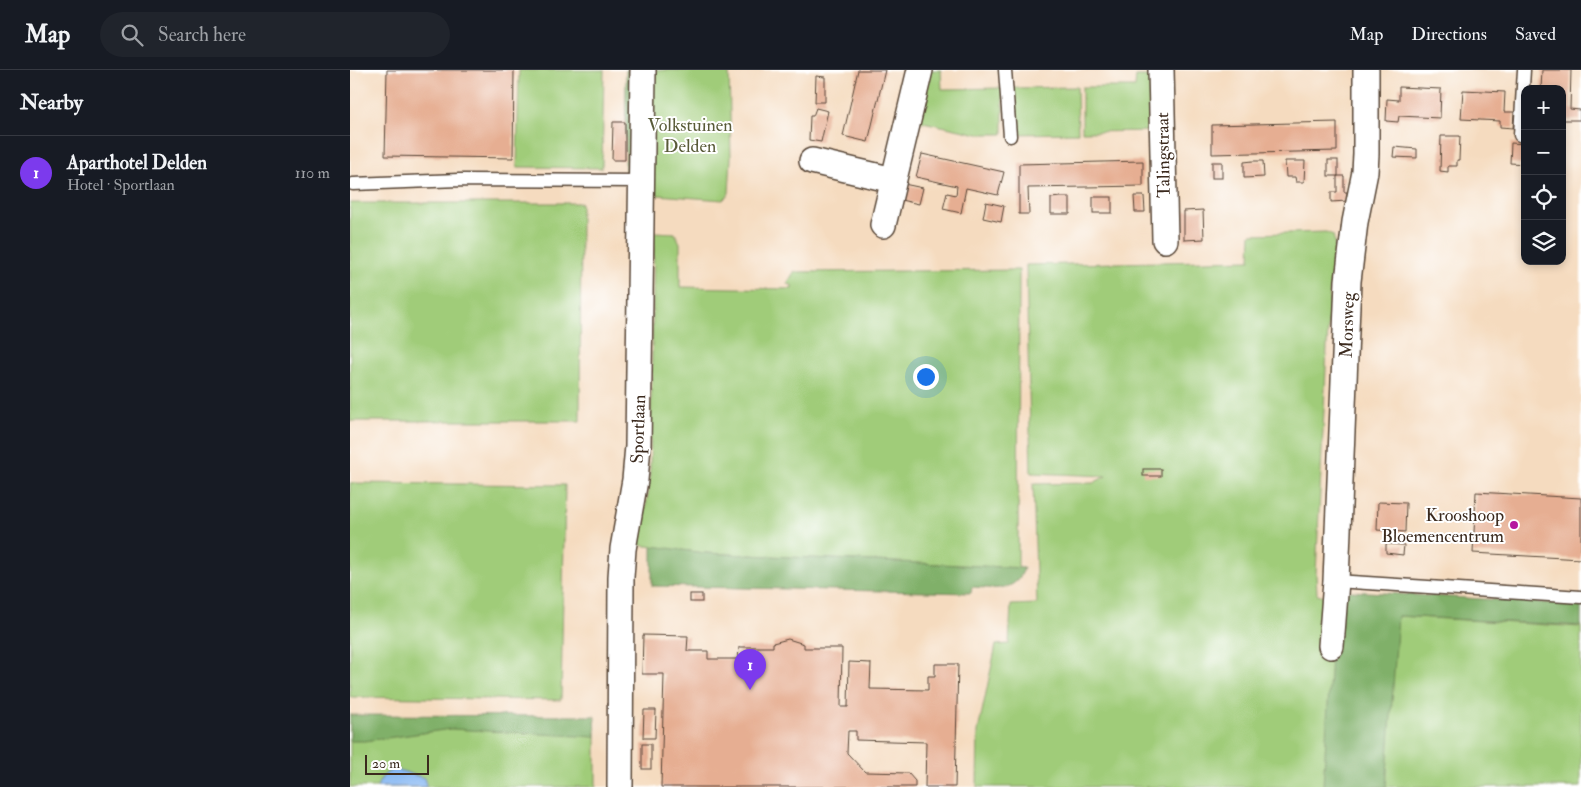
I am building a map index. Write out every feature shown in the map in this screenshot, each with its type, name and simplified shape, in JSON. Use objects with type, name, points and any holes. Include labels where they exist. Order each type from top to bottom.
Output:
[{"type":"street","name":"Sportlaan","points":[[620,787],[621,577],[623,549],[636,480],[638,446],[643,70]]},
{"type":"street","points":[[883,225],[920,70]]},
{"type":"street","name":"Talingstraat","points":[[1162,70],[1165,240]]},
{"type":"street","name":"Morsweg","points":[[1331,646],[1336,580],[1348,281],[1355,222],[1365,172],[1366,70]]},
{"type":"street","points":[[812,161],[894,180]]},
{"type":"lane","points":[[1005,70],[1010,136]]},
{"type":"lane","points":[[1521,136],[1524,70]]},
{"type":"lane","points":[[353,184],[459,180],[642,181]]},
{"type":"lane","points":[[1336,580],[1581,597]]},
{"type":"green space","points":[[519,70],[604,70],[602,168],[517,167]]},
{"type":"green space","points":[[626,70],[635,70],[633,167],[625,172]]},
{"type":"green space","name":"Volkstuinen Delden","points":[[650,70],[729,70],[731,158],[729,193],[723,200],[657,195],[649,184]]},
{"type":"green space","points":[[928,70],[941,70],[942,89],[1003,88],[1003,134],[978,134],[914,120]]},
{"type":"green space","points":[[1136,76],[1156,76],[1158,131],[1082,132],[1082,87],[1135,87]]},
{"type":"green space","points":[[1077,87],[1078,133],[1013,134],[1012,88]]},
{"type":"green space","points":[[350,203],[581,203],[580,421],[350,421]]},
{"type":"green space","points":[[654,232],[675,233],[680,243],[680,287],[792,289],[792,285],[787,284],[794,272],[1019,270],[1018,568],[705,553],[638,545],[648,494],[650,469]]},
{"type":"green space","points":[[1326,232],[1333,235],[1335,243],[1330,286],[1316,574],[1317,594],[1398,616],[1581,627],[1581,787],[977,787],[978,731],[996,645],[1009,644],[1011,605],[1037,604],[1033,484],[1093,483],[1106,476],[1031,473],[1026,265],[1250,260],[1251,234]]},
{"type":"green space","points":[[350,483],[565,485],[561,700],[350,697]]},
{"type":"green space","points":[[652,546],[705,553],[1024,568],[1020,576],[1010,586],[1003,588],[972,587],[971,593],[652,586]]},
{"type":"green space","points":[[1335,590],[1581,605],[1581,626],[1398,616],[1386,787],[1323,787]]},
{"type":"green space","points":[[350,715],[595,716],[596,737],[451,729],[365,741],[350,741]]},
{"type":"green space","points":[[350,724],[596,730],[596,787],[350,787]]},
{"type":"water","points":[[396,769],[424,778],[426,787],[377,787],[384,775]]},
{"type":"building","points":[[387,70],[514,70],[513,158],[385,156]]},
{"type":"building","points":[[858,70],[885,70],[868,142],[843,136]]},
{"type":"building","points":[[1542,70],[1571,70],[1570,109],[1580,110],[1580,120],[1566,120],[1566,85],[1541,85]]},
{"type":"building","points":[[816,76],[825,77],[825,102],[815,102]]},
{"type":"building","points":[[1399,87],[1441,89],[1440,118],[1399,116],[1398,122],[1386,121],[1387,99],[1399,100]]},
{"type":"building","points":[[1463,90],[1505,92],[1504,112],[1514,112],[1513,128],[1500,127],[1500,121],[1461,119]]},
{"type":"building","points":[[816,108],[828,111],[821,142],[809,140],[810,116],[813,116]]},
{"type":"building","points":[[613,122],[625,122],[625,160],[612,160]]},
{"type":"building","points":[[1337,122],[1337,151],[1212,154],[1212,125]]},
{"type":"building","points":[[1441,136],[1460,136],[1457,166],[1448,166],[1448,172],[1440,171]]},
{"type":"building","points":[[1511,143],[1521,144],[1521,164],[1510,163]]},
{"type":"building","points":[[1394,147],[1417,149],[1417,158],[1393,157]]},
{"type":"building","points":[[922,154],[1004,172],[998,195],[966,188],[961,213],[943,209],[947,193],[956,195],[957,186],[916,177]]},
{"type":"building","points":[[1328,160],[1338,160],[1338,176],[1328,176]]},
{"type":"building","points":[[1143,161],[1143,186],[1028,188],[1029,214],[1019,214],[1019,164]]},
{"type":"building","points":[[1263,161],[1264,177],[1244,178],[1244,162]]},
{"type":"building","points":[[1285,161],[1305,161],[1304,182],[1296,182],[1295,177],[1286,177]]},
{"type":"building","points":[[1212,162],[1222,162],[1222,178],[1212,178]]},
{"type":"building","points":[[1337,176],[1344,176],[1344,192],[1347,192],[1347,201],[1331,202],[1331,192],[1337,192]]},
{"type":"building","points":[[899,183],[923,188],[919,204],[896,199]]},
{"type":"building","points":[[1134,196],[1144,196],[1145,212],[1135,212]]},
{"type":"building","points":[[1070,197],[1070,214],[1051,214],[1051,198]]},
{"type":"building","points":[[1093,197],[1112,197],[1112,213],[1093,213]]},
{"type":"building","points":[[986,202],[1004,206],[1001,222],[983,218]]},
{"type":"building","points":[[1203,210],[1204,239],[1184,240],[1184,211]]},
{"type":"building","points":[[1143,469],[1161,469],[1161,476],[1143,476]]},
{"type":"building","points":[[1476,492],[1581,498],[1581,559],[1473,553]]},
{"type":"building","points":[[1378,502],[1406,503],[1405,532],[1377,530]]},
{"type":"building","points":[[1386,544],[1404,545],[1403,555],[1386,553]]},
{"type":"building","points":[[690,594],[702,594],[702,602],[690,602]]},
{"type":"building","points":[[643,635],[688,636],[687,651],[708,651],[708,659],[738,659],[739,647],[773,647],[773,643],[788,639],[804,644],[804,648],[842,648],[841,707],[848,707],[849,662],[871,663],[870,689],[928,690],[928,676],[935,676],[935,664],[958,664],[955,787],[925,787],[926,742],[856,740],[856,731],[848,731],[847,753],[865,772],[908,773],[915,781],[915,787],[661,787],[664,674],[642,674]]},
{"type":"building","points":[[644,710],[656,710],[655,738],[643,738]]},
{"type":"building","points":[[642,744],[651,744],[651,769],[642,769]]},
{"type":"place","name":"Krooshoop Bloemencentrum","points":[[1514,525]]},
{"type":"place","name":"Aparthotel Delden","points":[[750,690]]}]
